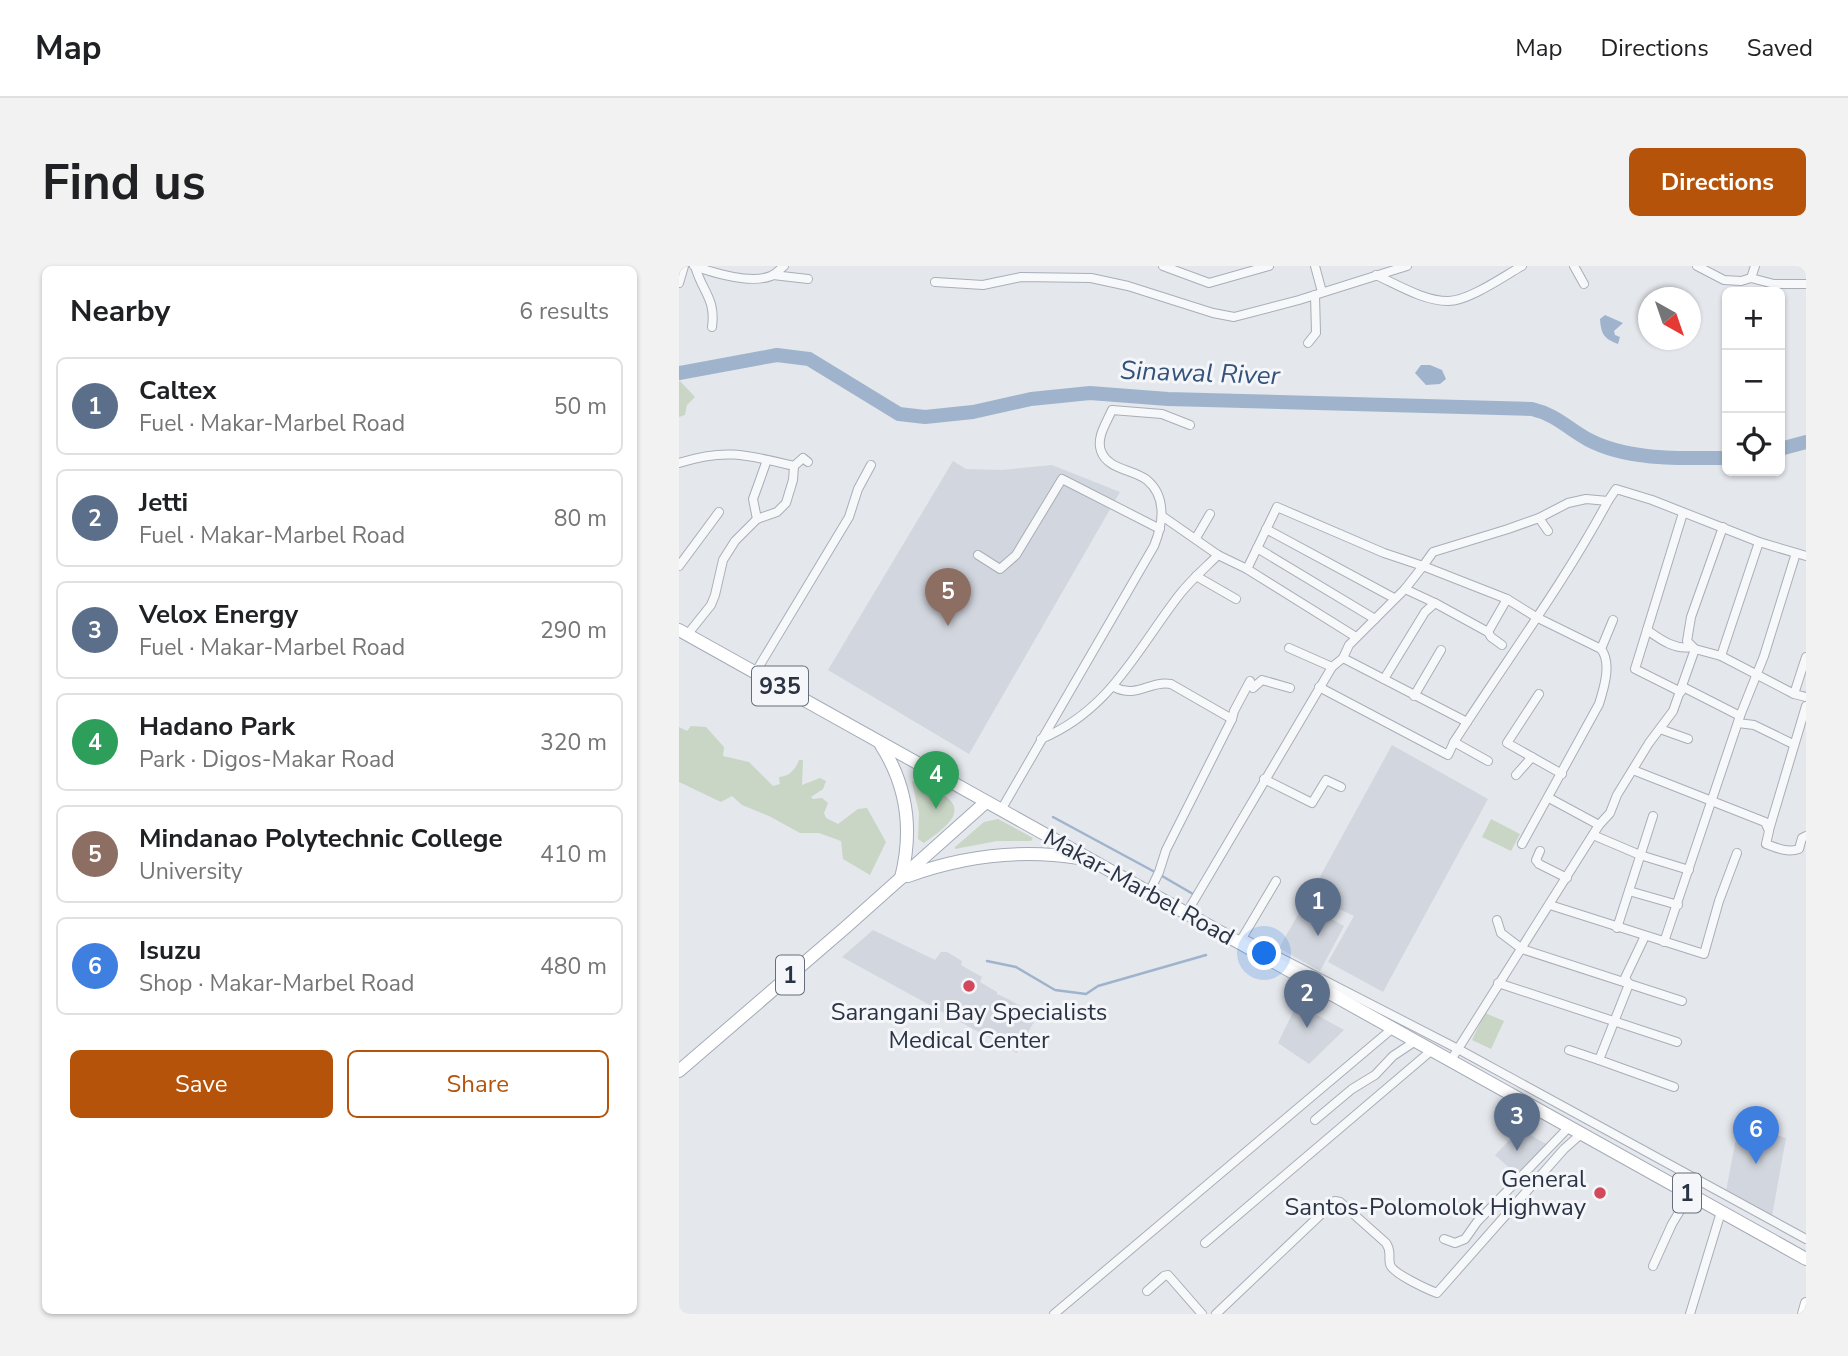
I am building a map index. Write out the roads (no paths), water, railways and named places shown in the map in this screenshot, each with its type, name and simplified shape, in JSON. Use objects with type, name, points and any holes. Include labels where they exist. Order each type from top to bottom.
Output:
[{"type":"main road","name":"935","points":[[683,633],[986,802]]},
{"type":"main road","points":[[880,743],[897,774],[907,808],[908,844],[901,879],[946,864],[993,855],[1041,854],[1089,859]]},
{"type":"main road","name":"Makar-Marbel Road","points":[[986,802],[1187,914],[1241,940],[1432,1049],[1455,1054],[1569,1127],[1806,1259]]},
{"type":"main road","name":"1","points":[[679,1071],[986,802]]},
{"type":"main road","points":[[1803,1314],[1806,1303]]},
{"type":"street","points":[[679,283],[684,266]]},
{"type":"street","points":[[694,266],[737,277],[773,275],[807,279]]},
{"type":"street","points":[[694,266],[712,303],[712,327]]},
{"type":"street","points":[[773,275],[784,266]]},
{"type":"street","points":[[1020,266],[1021,278]]},
{"type":"street","points":[[1163,266],[1209,283],[1269,266]]},
{"type":"street","points":[[1308,343],[1316,333],[1318,294],[1315,266]]},
{"type":"street","points":[[935,282],[987,285],[1021,278],[1091,278],[1128,286],[1225,317],[1242,316],[1407,266]]},
{"type":"street","points":[[1376,275],[1422,295],[1450,302],[1463,298],[1522,266]]},
{"type":"street","points":[[1574,266],[1584,284]]},
{"type":"street","points":[[1697,266],[1724,280],[1741,281],[1751,278],[1774,284],[1806,284]]},
{"type":"street","points":[[1751,278],[1755,266]]},
{"type":"street","points":[[1000,810],[1154,546],[1160,529],[1160,501],[1146,479],[1107,460],[1101,450],[1100,437],[1112,410],[1153,412],[1190,425]]},
{"type":"street","points":[[679,463],[717,453],[740,454],[794,466]]},
{"type":"street","points":[[683,633],[711,605],[721,567],[729,549],[757,519],[777,512],[786,503],[794,466],[803,458],[808,461]]},
{"type":"street","points":[[757,519],[753,499],[767,460]]},
{"type":"street","points":[[755,673],[849,517],[871,465]]},
{"type":"street","points":[[978,555],[1000,569],[1013,560],[1062,479],[1160,529]]},
{"type":"street","points":[[1319,687],[1448,755],[1467,722],[1559,586],[1616,489],[1644,497],[1759,542],[1806,556]]},
{"type":"street","points":[[1187,914],[1332,667],[1343,658],[1356,637],[1405,589],[1433,552],[1483,538],[1539,518],[1576,501],[1608,501]]},
{"type":"street","points":[[1247,569],[1274,509],[1278,507],[1384,553],[1423,565],[1507,599],[1536,617],[1601,649],[1605,654],[1606,671],[1602,695],[1523,844]]},
{"type":"street","points":[[679,566],[719,512]]},
{"type":"street","points":[[1196,538],[1210,513]]},
{"type":"street","points":[[1682,513],[1635,669],[1793,744]]},
{"type":"street","points":[[1162,516],[1218,555],[1247,569],[1356,637]]},
{"type":"street","points":[[1539,518],[1548,531]]},
{"type":"street","points":[[1455,1054],[1599,825],[1610,813],[1617,795],[1673,711],[1682,690],[1693,648],[1687,636],[1691,617],[1723,527]]},
{"type":"street","points":[[1266,529],[1394,598]]},
{"type":"street","points":[[1720,656],[1759,542]]},
{"type":"street","points":[[1257,548],[1375,619]]},
{"type":"street","points":[[1664,942],[1739,720],[1758,674],[1796,553]]},
{"type":"street","points":[[1041,739],[1071,724],[1114,687],[1178,596],[1218,555]]},
{"type":"street","points":[[1196,576],[1235,598]]},
{"type":"street","points":[[1405,589],[1488,632],[1490,638],[1502,645]]},
{"type":"street","points":[[1488,632],[1507,599]]},
{"type":"street","points":[[1384,679],[1426,612],[1435,603]]},
{"type":"street","points":[[1601,649],[1613,620]]},
{"type":"street","points":[[1647,629],[1664,642],[1720,656],[1794,694],[1806,697]]},
{"type":"street","points":[[1289,648],[1332,667]]},
{"type":"street","points":[[1414,695],[1441,650]]},
{"type":"street","points":[[1794,694],[1806,657]]},
{"type":"street","points":[[1343,658],[1467,722]]},
{"type":"street","points":[[1149,893],[1160,872],[1166,850],[1250,681],[1253,688],[1262,680],[1290,688]]},
{"type":"street","points":[[1114,687],[1135,692],[1162,682],[1171,684],[1232,719]]},
{"type":"street","points":[[1539,694],[1507,743],[1562,774]]},
{"type":"street","points":[[1806,706],[1766,844],[1789,851],[1799,849],[1806,836]]},
{"type":"street","points":[[1660,729],[1688,739]]},
{"type":"street","points":[[1454,742],[1488,761]]},
{"type":"street","points":[[1516,775],[1532,757]]},
{"type":"street","points":[[1633,770],[1765,822],[1769,831]]},
{"type":"street","points":[[1264,779],[1312,803],[1326,780],[1341,787]]},
{"type":"street","points":[[1549,798],[1599,825]]},
{"type":"street","points":[[1616,928],[1653,816]]},
{"type":"street","points":[[1593,835],[1640,855],[1689,870]]},
{"type":"street","points":[[1540,851],[1536,862],[1566,878]]},
{"type":"street","points":[[1550,905],[1704,954],[1719,901],[1737,853]]},
{"type":"street","points":[[1276,881],[1241,940],[1806,1239]]},
{"type":"street","points":[[1629,891],[1678,905]]},
{"type":"street","points":[[1497,920],[1501,933],[1522,949],[1682,1002]]},
{"type":"street","points":[[1629,984],[1625,978],[1645,936]]},
{"type":"street","points":[[1498,983],[1677,1042]]},
{"type":"street","points":[[1599,1060],[1629,984]]},
{"type":"street","points":[[1054,1314],[1393,1028]]},
{"type":"street","points":[[1315,1120],[1352,1089],[1375,1075],[1393,1056],[1414,1042],[1419,1042]]},
{"type":"street","points":[[1205,1243],[1432,1049]]},
{"type":"street","points":[[1569,1050],[1674,1087]]},
{"type":"street","points":[[1444,1238],[1455,1243],[1465,1239],[1477,1222],[1569,1127]]},
{"type":"street","points":[[1216,1314],[1335,1201],[1340,1202],[1386,1243],[1390,1250],[1389,1264],[1393,1271],[1437,1293],[1581,1134]]},
{"type":"street","points":[[1653,1266],[1672,1223],[1690,1194]]},
{"type":"street","points":[[1690,1314],[1721,1212]]},
{"type":"street","points":[[1147,1291],[1168,1275],[1202,1314]]},
{"type":"water","points":[[1605,315],[1623,323],[1614,331],[1615,335],[1620,337],[1618,344],[1606,338],[1602,332],[1600,319]]},
{"type":"water","points":[[1421,365],[1442,370],[1446,379],[1440,384],[1426,385],[1415,373]]},
{"type":"waterway","name":"Sinawal River","points":[[679,373],[777,355],[809,359],[899,414],[925,417],[973,412],[1031,399],[1090,393],[1168,399],[1532,409],[1555,418],[1589,440],[1621,452],[1657,457],[1722,458]]},
{"type":"waterway","name":"Sinawal River","points":[[1785,448],[1806,442]]},
{"type":"waterway","points":[[1053,817],[1153,871]]},
{"type":"waterway","points":[[1162,876],[1193,894]]},
{"type":"waterway","points":[[987,961],[1016,967],[1055,990],[1086,994],[1098,986],[1206,955]]},
{"type":"place","name":"Mindanao Polytechnic College","points":[[948,626]]},
{"type":"place","name":"Hadano Park","points":[[936,809]]},
{"type":"place","name":"Caltex","points":[[1318,936]]},
{"type":"place","name":"Sarangani Bay Specialists Medical Center","points":[[969,986]]},
{"type":"place","name":"Jetti","points":[[1307,1028]]},
{"type":"place","name":"Velox Energy","points":[[1517,1151]]},
{"type":"place","name":"Isuzu","points":[[1756,1164]]},
{"type":"place","name":"General Santos-Polomolok Highway","points":[[1600,1193]]}]
